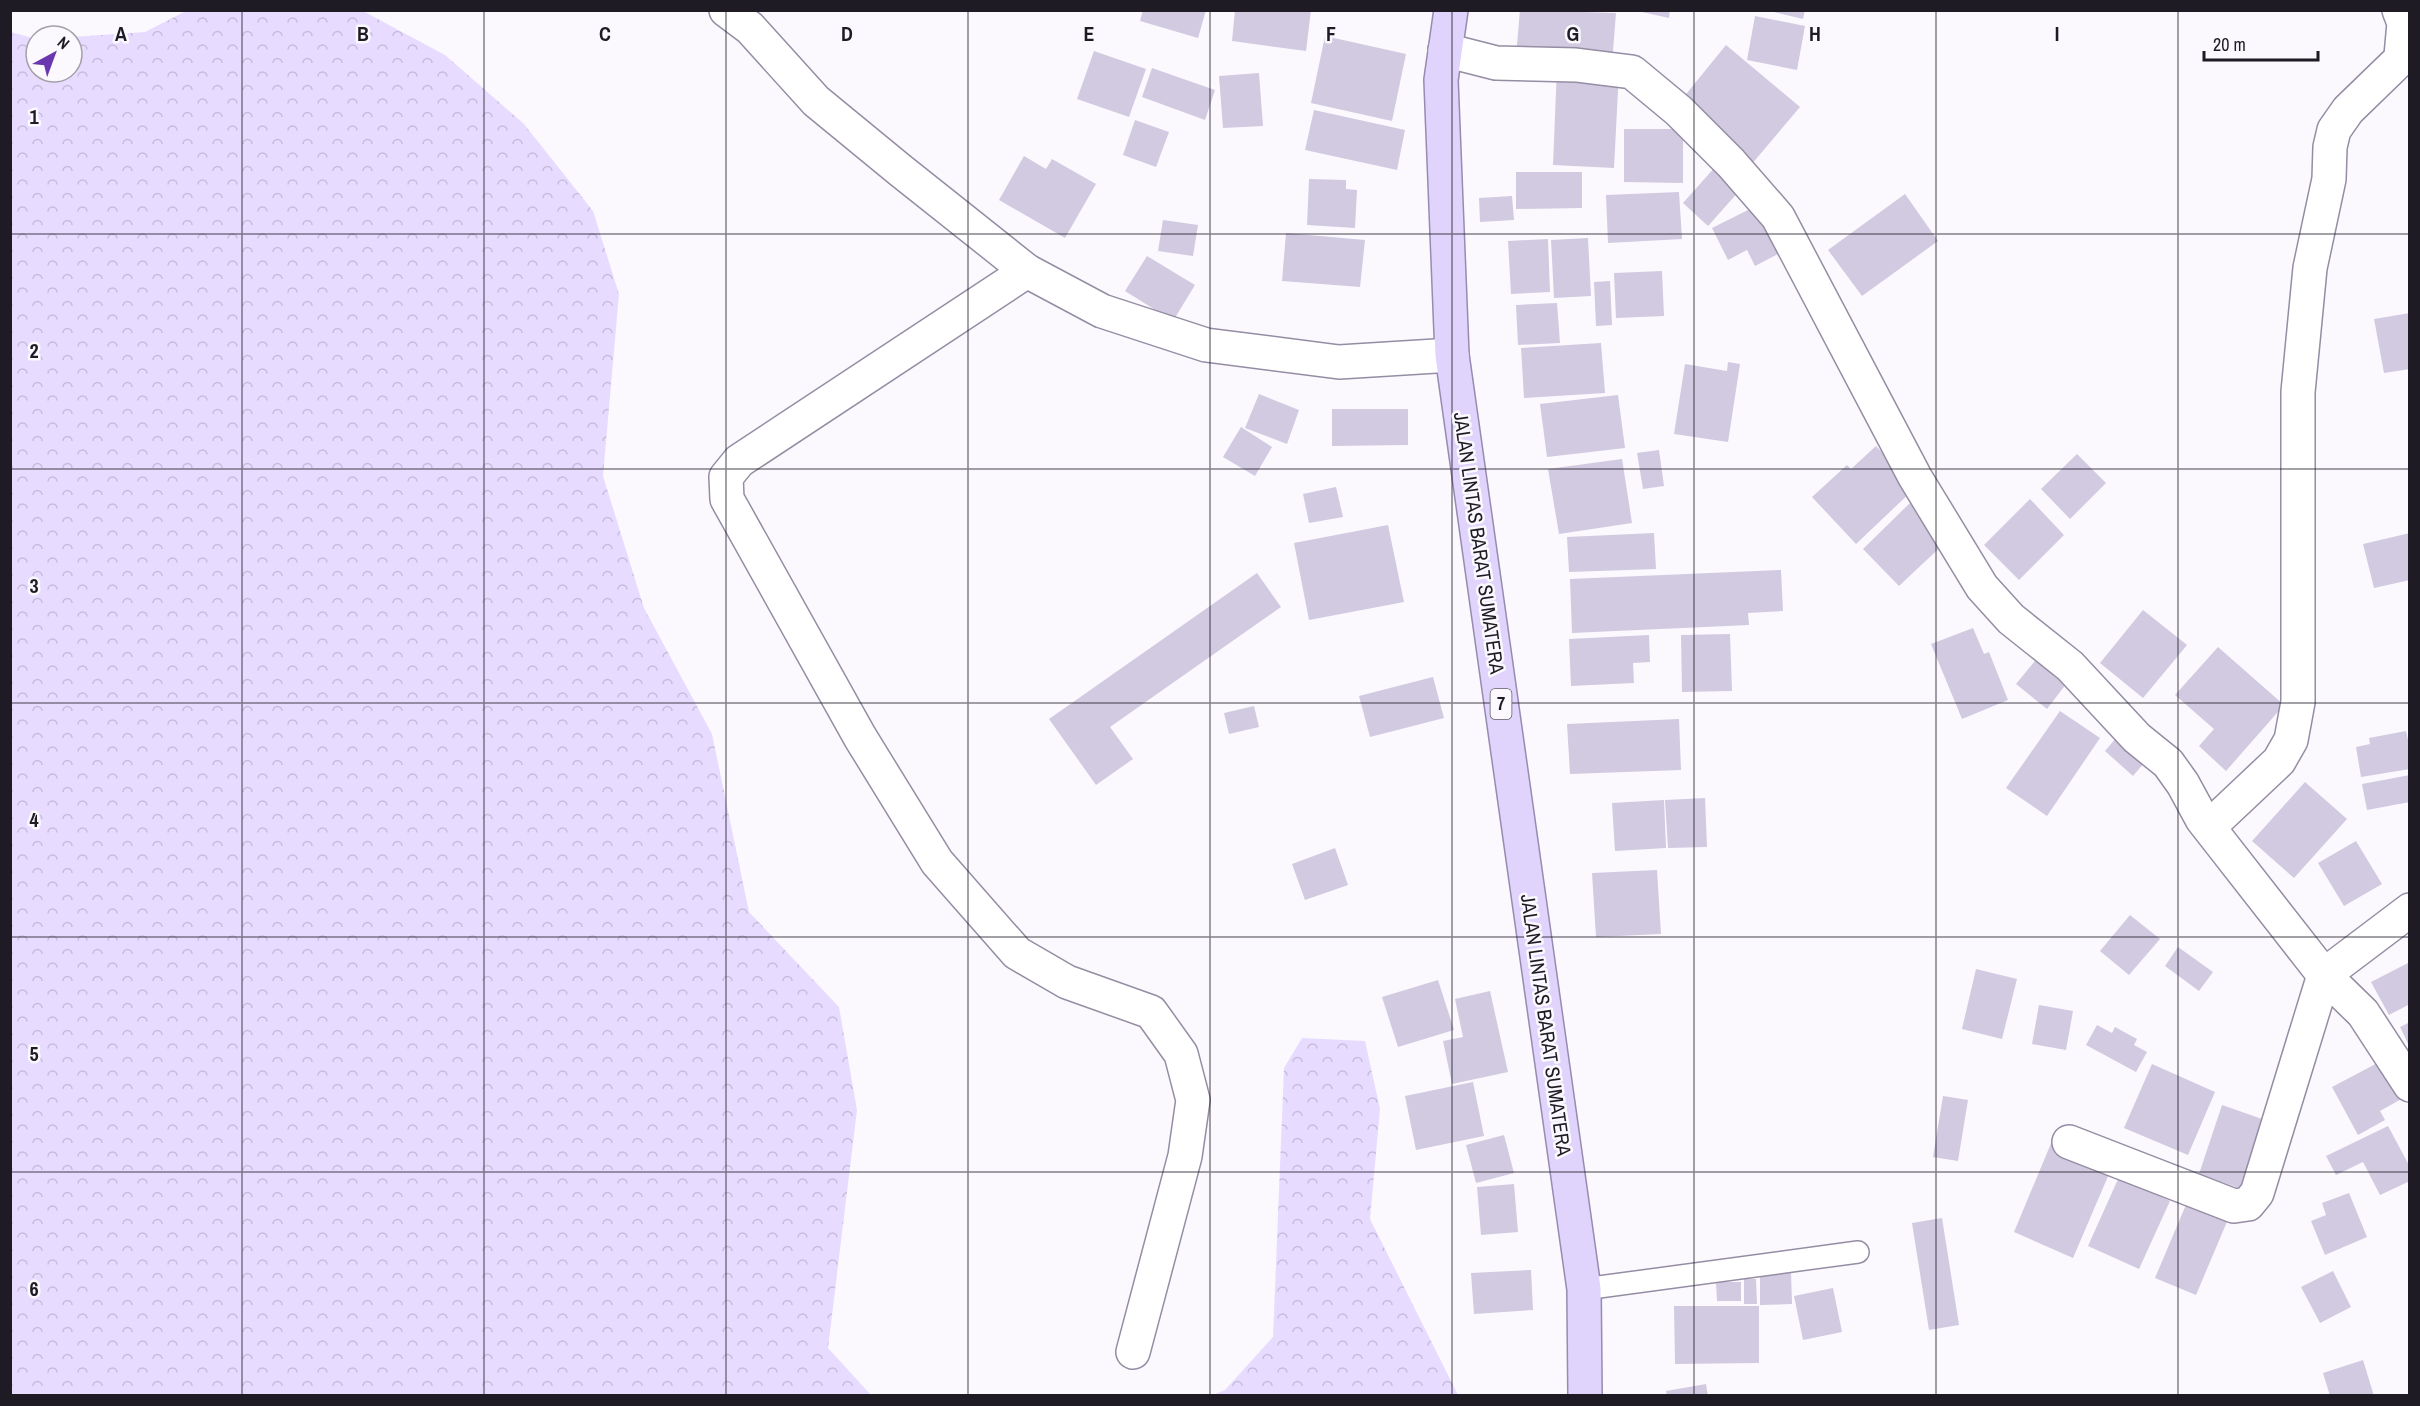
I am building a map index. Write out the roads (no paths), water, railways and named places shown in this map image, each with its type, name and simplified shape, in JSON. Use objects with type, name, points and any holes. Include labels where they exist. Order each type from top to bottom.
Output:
[{"type":"highway","name":"JALAN LINTAS BARAT SUMATERA","points":[[1451,10],[1441,80],[1452,355],[1584,1289],[1585,1395]]},
{"type":"street","points":[[726,10],[750,28],[816,101],[1027,271],[1102,311],[1206,345],[1339,362],[1452,355]]},
{"type":"street","points":[[2209,828],[2279,761],[2291,740],[2298,702],[2298,392],[2310,268],[2329,179],[2330,147],[2334,130],[2348,110],[2405,53],[2404,23],[2399,10]]},
{"type":"street","points":[[1445,50],[1496,63],[1576,65],[1632,72],[1679,111],[1731,163],[1778,217],[1915,477],[1983,587],[2011,619],[2070,666],[2137,738],[2168,763],[2209,828],[2324,975],[2363,1012],[2409,1085]]},
{"type":"street","points":[[1027,271],[739,461],[726,477],[727,499],[860,737],[937,862],[1017,953],[1067,982],[1151,1012],[1181,1054],[1193,1100],[1185,1156],[1133,1352]]},
{"type":"street","points":[[2069,1142],[2234,1206],[2248,1204],[2257,1193],[2324,975],[2409,910]]},
{"type":"lane","points":[[1584,1289],[1858,1252]]}]
